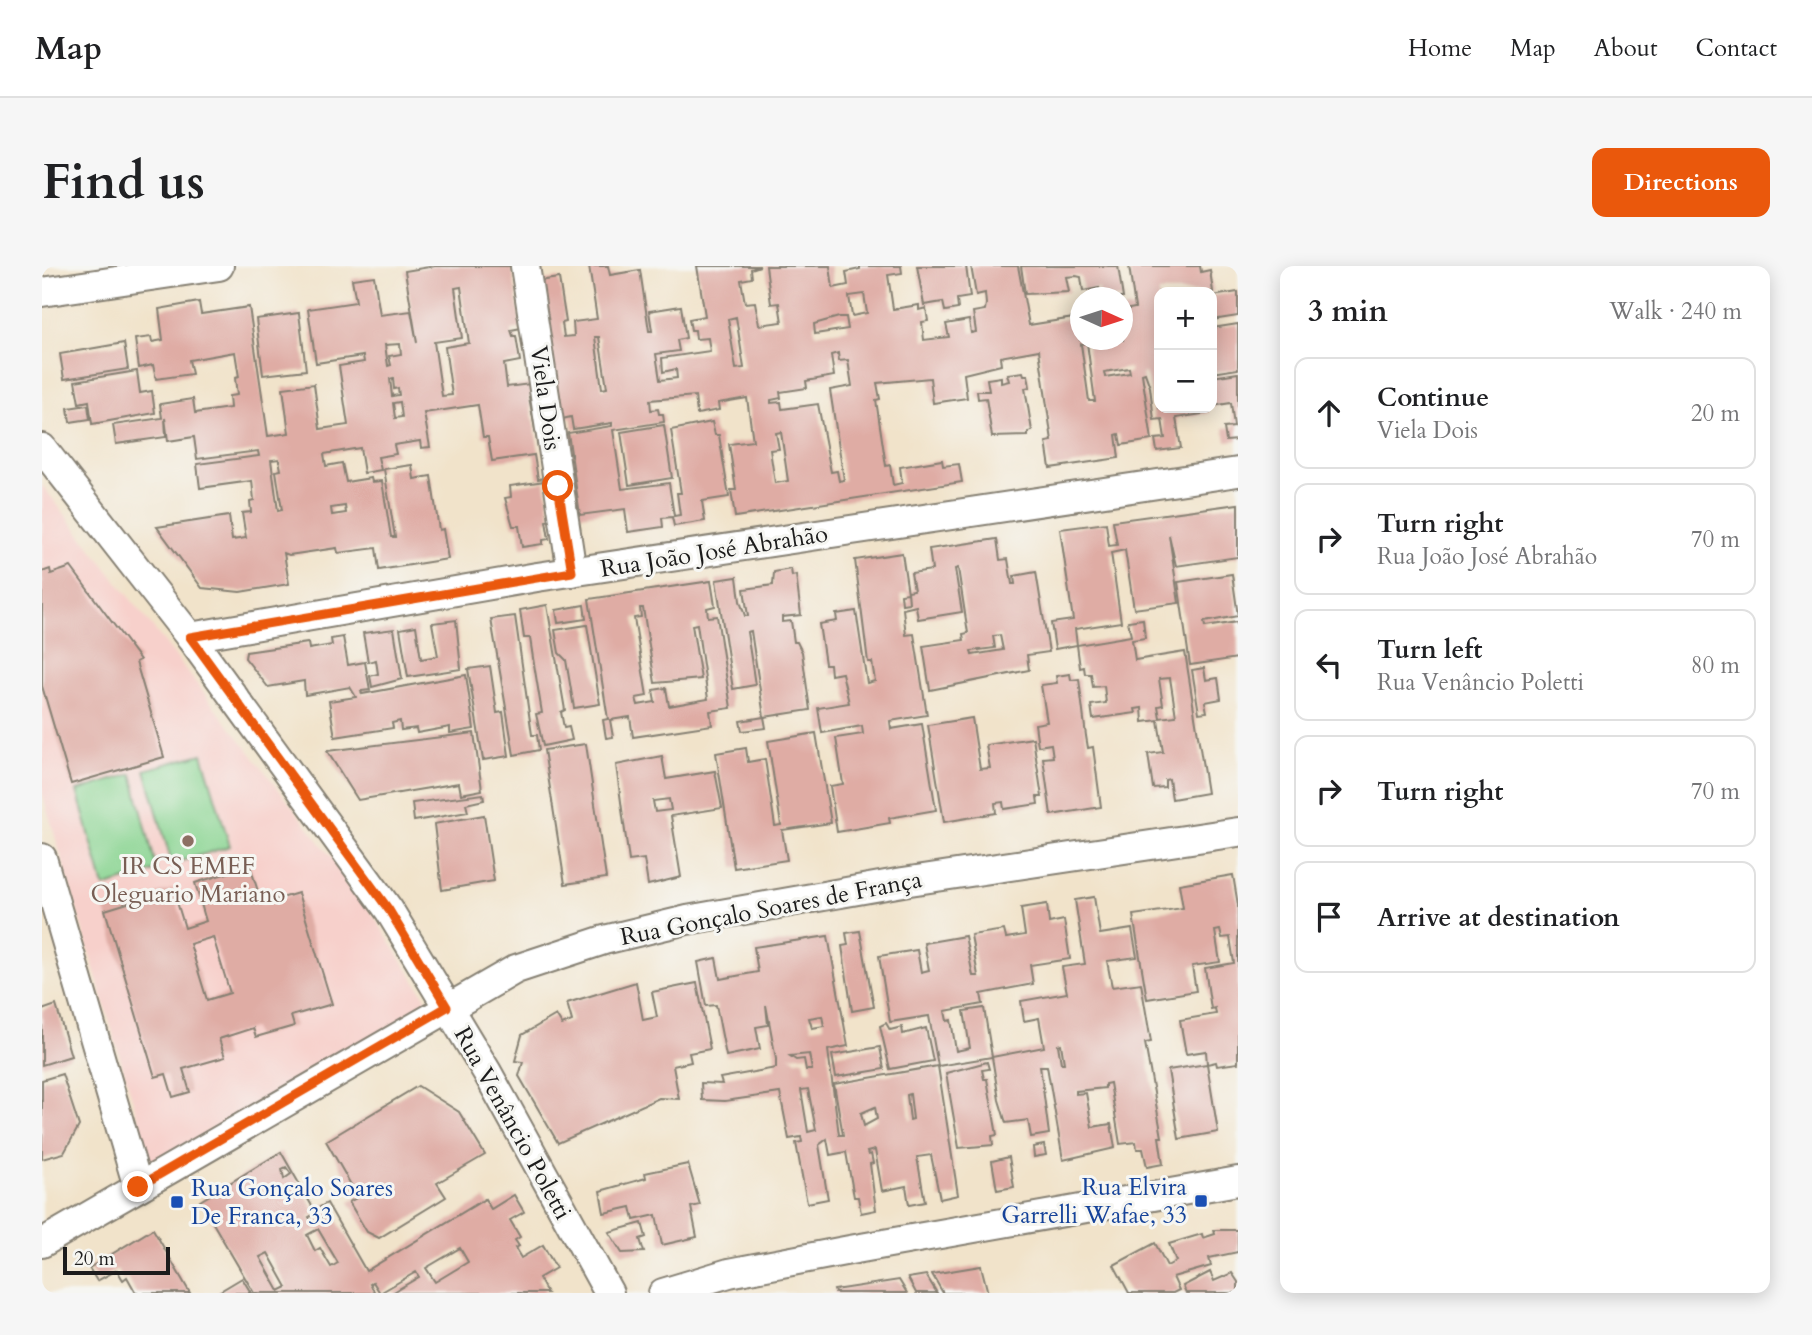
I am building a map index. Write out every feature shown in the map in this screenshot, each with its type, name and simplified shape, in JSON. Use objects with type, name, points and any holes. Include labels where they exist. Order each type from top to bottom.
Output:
[{"type":"street","points":[[42,292],[219,266]]},
{"type":"street","name":"Viela Dois","points":[[525,266],[572,572]]},
{"type":"street","name":"Rua Venâncio Poletti","points":[[42,448],[190,637],[389,910],[487,1072],[609,1293]]},
{"type":"street","name":"Rua João José Abrahão","points":[[190,637],[572,572],[1238,472]]},
{"type":"street","name":"Rua Gonçalo Soares de França","points":[[42,1244],[447,1007],[516,970],[604,940],[687,920],[903,882],[1238,832]]},
{"type":"street","points":[[42,858],[138,1187]]},
{"type":"street","points":[[663,1293],[729,1273],[1238,1181]]},
{"type":"shaded area","name":"IR CS EMEF Oleguario Mariano","points":[[42,485],[357,890],[431,1006],[153,1169],[42,792]]},
{"type":"green space","points":[[202,754],[230,846],[172,864],[145,770]]},
{"type":"green space","points":[[132,774],[157,870],[104,887],[77,791]]},
{"type":"building","points":[[435,266],[512,266],[521,328],[511,330],[513,336],[516,336],[520,361],[504,364],[507,387],[530,384],[532,396],[529,397],[544,478],[538,479],[534,455],[492,461],[488,437],[483,437],[478,405],[424,413],[430,447],[421,448],[420,441],[394,445],[396,454],[378,457],[381,470],[364,473],[360,448],[324,454],[326,466],[342,463],[346,482],[371,478],[372,482],[382,481],[391,537],[395,537],[384,469],[412,465],[414,479],[431,476],[439,530],[443,529],[448,559],[379,570],[376,548],[338,553],[337,548],[289,555],[284,553],[289,584],[240,592],[202,588],[157,527],[229,516],[232,540],[246,538],[242,513],[251,512],[250,501],[254,500],[252,481],[200,488],[197,464],[259,456],[258,451],[197,459],[194,437],[168,441],[165,418],[166,437],[116,444],[113,425],[162,418],[160,404],[193,399],[195,413],[230,408],[229,396],[237,395],[235,378],[239,377],[235,352],[189,360],[192,374],[156,379],[153,365],[139,368],[135,339],[151,337],[152,342],[163,340],[159,309],[199,302],[201,314],[249,307],[268,436],[289,433],[283,388],[314,384],[320,429],[348,425],[339,366],[364,362],[363,356],[316,363],[308,309],[356,302],[352,279],[374,276],[380,315],[411,311],[417,343],[405,271]],"holes":[[[461,287],[469,343],[445,347],[452,395],[442,396],[434,342],[462,338],[455,288]],[[400,344],[401,354],[389,356],[391,365],[388,366],[385,345]],[[393,378],[394,389],[398,388],[399,395],[392,396],[390,379]],[[400,402],[402,417],[395,418],[393,403]],[[279,459],[281,470],[276,471],[282,510],[278,511],[271,460]],[[345,506],[346,513],[332,515],[331,508]]]},
{"type":"building","points":[[589,266],[608,266],[610,275],[640,270],[649,331],[652,331],[649,311],[681,306],[686,338],[677,340],[679,351],[656,354],[660,380],[677,378],[676,369],[663,372],[662,358],[710,351],[708,338],[696,339],[689,319],[705,316],[697,266],[760,266],[751,269],[752,278],[741,280],[745,303],[755,302],[759,325],[782,322],[779,303],[771,304],[766,266],[830,266],[833,288],[848,285],[846,272],[860,269],[860,266],[901,266],[902,273],[888,275],[893,309],[919,305],[919,310],[926,308],[928,321],[922,322],[924,340],[949,337],[946,324],[969,320],[971,333],[976,332],[973,312],[985,310],[986,304],[985,293],[976,295],[971,266],[1018,266],[1029,325],[1070,319],[1070,350],[1082,350],[1089,401],[1095,401],[1088,350],[1133,350],[1135,308],[1129,266],[1200,266],[1201,272],[1210,270],[1212,287],[1154,287],[1154,413],[1209,413],[1176,418],[1181,448],[1157,451],[1155,439],[1165,438],[1162,419],[1154,420],[1150,387],[1145,373],[1142,374],[1152,440],[1121,445],[1119,434],[1116,435],[1119,458],[1050,468],[1046,442],[1052,441],[1039,350],[1000,357],[1001,365],[964,374],[967,398],[933,403],[930,378],[877,383],[880,399],[876,400],[886,466],[890,465],[893,485],[902,483],[900,467],[942,460],[943,466],[959,464],[962,482],[735,517],[731,490],[736,490],[729,444],[753,441],[747,398],[718,403],[719,410],[697,414],[695,396],[650,400],[651,410],[658,409],[659,414],[663,414],[664,422],[613,430],[622,489],[669,483],[674,516],[680,515],[677,493],[681,493],[671,430],[712,422],[715,435],[719,435],[729,497],[702,501],[705,521],[674,526],[672,517],[662,518],[663,527],[628,532],[625,509],[580,515],[568,433],[612,426],[612,423],[573,429],[571,417],[558,420],[538,281],[559,278],[566,322],[562,323],[564,337],[574,336],[573,322],[597,319]],"holes":[[[864,294],[867,313],[852,316],[849,296]],[[736,317],[744,368],[736,369],[728,319]],[[846,317],[848,329],[815,334],[814,324]],[[595,337],[599,337],[607,388],[602,389]],[[838,353],[839,361],[848,360],[852,386],[830,390],[844,480],[839,481],[837,471],[831,472],[818,404],[782,409],[781,402],[771,403],[771,400],[781,398],[780,392],[807,388],[806,381],[834,376],[831,355]],[[1129,368],[1130,373],[1105,377],[1104,372]],[[781,432],[788,481],[775,483],[770,450],[779,449],[776,433]]]},
{"type":"building","points":[[917,266],[966,266],[970,297],[957,299],[958,309],[945,311],[943,302],[924,305]]},
{"type":"building","points":[[1021,266],[1118,266],[1121,287],[1082,287],[1081,277],[1076,276],[1066,277],[1069,292],[1025,294]]},
{"type":"building","points":[[1238,292],[1238,316],[1217,319],[1217,295]]},
{"type":"building","points":[[299,313],[306,370],[263,375],[256,319]]},
{"type":"building","points":[[1238,324],[1238,369],[1217,372],[1217,327]]},
{"type":"building","points":[[124,343],[128,369],[64,379],[60,354]]},
{"type":"building","points":[[137,371],[140,393],[152,391],[155,413],[92,424],[89,401],[79,403],[75,381]]},
{"type":"building","points":[[1023,372],[1028,375],[1030,387],[1025,388],[1032,431],[1028,432],[1028,436],[992,437],[986,398],[978,399],[977,391],[989,391],[987,379],[1001,377],[1001,383],[1009,381],[1007,374]]},
{"type":"building","points":[[1238,373],[1238,440],[1226,441],[1224,428],[1234,427],[1231,403],[1217,405],[1217,376]]},
{"type":"building","points":[[88,405],[90,419],[70,422],[68,408]]},
{"type":"building","points":[[664,425],[672,478],[629,485],[621,432]]},
{"type":"building","points":[[545,481],[551,520],[546,521],[549,539],[543,540],[543,544],[522,547],[519,526],[513,526],[505,498],[511,497],[510,486]]},
{"type":"building","points":[[1238,504],[1238,557],[1176,566],[1169,535],[1179,603],[1134,609],[1125,550],[1111,553],[1121,622],[1075,629],[1077,645],[1055,649],[1051,623],[1073,620],[1060,529],[1106,523],[1109,546],[1117,545],[1113,521]]},
{"type":"building","points":[[997,539],[1000,560],[1008,559],[1012,584],[1015,584],[1014,576],[1036,572],[1049,652],[1027,655],[1029,670],[930,690],[923,646],[964,640],[963,634],[968,633],[958,568],[955,569],[962,612],[918,619],[916,606],[903,609],[906,635],[914,634],[927,715],[890,721],[891,729],[922,724],[936,810],[889,818],[890,823],[837,832],[830,786],[843,784],[836,738],[863,734],[862,726],[822,733],[818,708],[849,703],[842,673],[831,675],[830,664],[825,664],[819,624],[837,621],[836,614],[856,611],[867,683],[875,681],[872,662],[868,662],[855,560],[902,553],[908,593],[901,594],[902,604],[909,603],[908,591],[914,590],[911,573],[932,570],[929,549]],"holes":[[[1000,635],[1003,650],[972,655],[971,651],[995,648],[993,636]]]},
{"type":"building","points":[[71,567],[140,660],[136,662],[164,757],[71,784],[42,686],[42,572],[50,569],[51,574]]},
{"type":"building","points":[[791,569],[792,576],[796,575],[801,615],[782,617],[782,622],[791,621],[794,642],[797,642],[802,652],[810,710],[764,717],[751,631],[747,632],[755,685],[733,689],[716,580],[737,577],[740,601],[745,616],[748,616],[744,589],[773,585],[774,572]]},
{"type":"building","points":[[1232,574],[1238,616],[1204,622],[1205,627],[1237,622],[1238,658],[1190,665],[1178,582]]},
{"type":"building","points":[[711,581],[715,606],[707,608],[708,617],[717,616],[731,708],[710,711],[712,725],[633,737],[630,717],[610,720],[613,737],[606,738],[603,720],[608,719],[589,599]],"holes":[[[640,608],[643,608],[655,683],[701,679],[692,625],[697,624],[708,699],[669,706],[666,688],[653,690],[655,702],[638,705],[636,698],[647,696],[634,618],[641,617]]]},
{"type":"building","points":[[547,605],[565,710],[561,712],[564,728],[569,727],[572,740],[543,746],[536,714],[542,713],[530,638],[524,638],[520,610]]},
{"type":"building","points":[[584,605],[586,619],[558,623],[556,610]]},
{"type":"building","points":[[515,616],[532,735],[537,735],[539,750],[514,755],[491,619]]},
{"type":"building","points":[[1143,619],[1145,638],[1132,640],[1135,660],[1185,652],[1207,793],[1172,799],[1169,779],[1165,780],[1165,787],[1153,788],[1148,754],[1163,752],[1158,720],[1143,722],[1142,708],[1135,709],[1136,713],[1093,719],[1091,705],[1106,703],[1104,686],[1093,687],[1091,674],[1085,674],[1084,667],[1080,668],[1077,645],[1131,636],[1128,621]],"holes":[[[1170,678],[1176,716],[1160,718],[1158,706],[1163,705],[1159,679]]]},
{"type":"building","points":[[456,620],[461,669],[408,677],[400,629],[416,626],[421,659],[438,656],[432,623]]},
{"type":"building","points":[[587,625],[600,704],[574,708],[566,660],[559,653],[555,630]]},
{"type":"building","points":[[394,629],[402,679],[372,687],[370,676],[378,674],[376,660],[368,662],[363,633]]},
{"type":"building","points":[[343,637],[348,665],[365,662],[370,690],[361,691],[362,694],[466,675],[474,729],[450,733],[450,727],[417,733],[416,728],[401,730],[400,721],[392,723],[393,728],[335,737],[329,701],[356,697],[350,687],[305,695],[304,681],[268,687],[245,658],[246,652],[308,643],[309,649],[332,645],[331,639]]},
{"type":"building","points":[[490,666],[497,713],[503,712],[509,756],[483,760],[468,669]]},
{"type":"building","points":[[1204,668],[1206,680],[1218,678],[1221,699],[1205,702],[1207,712],[1199,713],[1192,670]]},
{"type":"building","points":[[1070,674],[1071,680],[1079,679],[1088,748],[1093,747],[1101,807],[1051,815],[1043,758],[1053,757],[1051,744],[1038,746],[1035,724],[1047,722],[1041,685],[1057,683],[1056,676]]},
{"type":"building","points":[[764,717],[766,728],[742,731],[740,721]]},
{"type":"building","points":[[972,718],[980,769],[990,768],[986,745],[1033,738],[1042,797],[1037,797],[1038,804],[1004,809],[1003,802],[995,803],[996,813],[944,822],[928,725]]},
{"type":"building","points":[[474,733],[482,790],[461,794],[459,783],[358,800],[327,751]]},
{"type":"building","points":[[816,733],[831,823],[782,830],[787,860],[734,868],[716,753],[746,748],[748,762],[765,759],[775,826],[781,825],[768,741]]},
{"type":"building","points":[[586,744],[606,878],[565,884],[544,750]]},
{"type":"building","points":[[662,756],[666,779],[715,771],[722,808],[671,816],[681,877],[648,885],[644,859],[629,861],[616,765]],"holes":[[[669,799],[671,810],[655,812],[653,801]]]},
{"type":"building","points":[[483,794],[484,800],[466,804],[468,812],[414,821],[412,803]]},
{"type":"building","points":[[484,815],[494,881],[442,890],[434,824]]},
{"type":"building","points":[[250,866],[262,904],[298,893],[332,1004],[291,1016],[294,1026],[256,1037],[253,1028],[219,1039],[225,1057],[183,1069],[190,1092],[173,1097],[166,1074],[155,1077],[105,910],[173,889],[185,928],[206,921],[195,883]],"holes":[[[213,937],[230,993],[207,1000],[190,944]]]},
{"type":"building","points":[[1233,875],[1238,905],[1238,1063],[1217,1066],[1216,1062],[1207,1064],[1206,1051],[1186,1054],[1180,1020],[1216,1014],[1215,1008],[1211,1009],[1205,968],[1234,963],[1230,937],[1222,938],[1220,930],[1215,931],[1220,962],[1192,966],[1196,991],[1147,999],[1133,915],[1183,908],[1179,884]]},
{"type":"building","points":[[1094,897],[1100,934],[1132,929],[1137,957],[1107,961],[1112,987],[1141,983],[1151,1042],[1145,1043],[1162,1137],[1159,1137],[1163,1164],[1147,1167],[1143,1149],[1137,1149],[1136,1142],[1120,1144],[1110,1083],[1105,1084],[1105,1088],[1076,1091],[1076,1094],[1086,1093],[1092,1127],[1111,1124],[1115,1148],[1063,1160],[1047,1066],[1040,1066],[1049,1134],[1031,1137],[1028,1120],[1006,1123],[992,1057],[1044,1047],[1039,1018],[1024,1021],[1021,1001],[1067,993],[1062,967],[1085,964],[1075,900]],"holes":[[[1061,1044],[1064,1063],[1061,1063],[1058,1045]]]},
{"type":"building","points":[[1047,904],[1049,923],[1064,920],[1070,959],[1030,965],[1033,984],[981,994],[983,1004],[945,1011],[947,1021],[951,1020],[956,1051],[970,1048],[964,1011],[984,1008],[992,1057],[938,1066],[929,1016],[890,1022],[879,956],[917,950],[921,972],[929,970],[924,943],[965,936],[973,976],[978,976],[971,935],[1004,930],[1006,938],[1025,935],[1021,908]]},
{"type":"building","points":[[860,931],[874,1007],[852,1011],[842,946],[848,945],[846,933]]},
{"type":"building","points":[[828,936],[848,1046],[828,1050],[839,1135],[843,1135],[834,1084],[938,1066],[958,1195],[940,1199],[931,1155],[917,1157],[925,1202],[909,1205],[906,1186],[882,1191],[875,1150],[867,1152],[868,1155],[871,1154],[873,1163],[870,1164],[876,1210],[861,1213],[858,1197],[854,1197],[846,1152],[830,1155],[827,1139],[819,1145],[828,1199],[807,1203],[796,1143],[802,1142],[801,1137],[789,1139],[780,1093],[725,1101],[702,1100],[701,1083],[722,1084],[720,1078],[776,1068],[766,1005],[768,1025],[756,1027],[760,1049],[726,1056],[716,1005],[706,1006],[698,962],[716,958],[720,979],[758,972],[754,947]],"holes":[[[822,1016],[824,1026],[812,1028],[809,1018]],[[809,1054],[812,1070],[806,1070],[804,1059],[796,1060],[790,1056]],[[808,1089],[816,1130],[808,1132],[801,1090]],[[910,1094],[913,1119],[910,1120],[907,1095]],[[875,1107],[877,1119],[864,1126],[861,1113]]]},
{"type":"building","points":[[636,982],[643,1020],[657,1017],[652,992],[697,983],[710,1049],[689,1053],[691,1062],[673,1066],[679,1099],[659,1098],[558,1143],[519,1076],[523,1062],[515,1061],[522,1035],[556,1015],[562,1025],[572,1021],[567,1003]]},
{"type":"building","points":[[56,1005],[71,1056],[42,1065],[42,1010]]},
{"type":"building","points":[[886,1023],[890,1030],[902,1027],[903,1034],[926,1028],[933,1061],[890,1069],[880,1026]]},
{"type":"building","points":[[880,1047],[884,1069],[836,1077],[832,1055]]},
{"type":"building","points":[[987,1062],[989,1069],[982,1070],[984,1079],[987,1079],[997,1135],[992,1136],[993,1145],[959,1148],[946,1073]]},
{"type":"building","points":[[1207,1064],[1218,1132],[1179,1139],[1168,1070]]},
{"type":"building","points":[[62,1074],[79,1126],[64,1153],[42,1159],[42,1080]]},
{"type":"building","points":[[418,1086],[459,1112],[485,1155],[437,1183],[446,1197],[379,1238],[367,1232],[349,1202],[358,1197],[326,1141]]},
{"type":"building","points":[[1044,1145],[1046,1155],[1034,1157],[1033,1147]]},
{"type":"building","points":[[281,1152],[316,1213],[309,1217],[313,1223],[325,1216],[320,1207],[327,1203],[366,1271],[485,1199],[491,1209],[514,1195],[524,1212],[510,1220],[520,1237],[515,1240],[519,1246],[515,1248],[521,1258],[543,1245],[556,1268],[539,1278],[547,1293],[392,1293],[419,1277],[416,1272],[380,1293],[373,1282],[370,1284],[375,1293],[254,1293],[200,1201]],"holes":[[[286,1167],[291,1174],[284,1179],[282,1169]],[[318,1229],[338,1263],[331,1267],[320,1248],[315,1251],[307,1235]],[[460,1248],[468,1262],[435,1282],[426,1268]],[[268,1253],[287,1287],[279,1291],[260,1257]]]},
{"type":"building","points":[[1009,1157],[1014,1187],[997,1190],[992,1161]]},
{"type":"building","points":[[688,1164],[700,1205],[691,1207],[697,1237],[662,1245],[656,1215],[634,1220],[631,1207],[604,1213],[600,1191],[646,1178],[645,1173]]},
{"type":"building","points":[[642,1223],[646,1237],[640,1239],[644,1252],[622,1253],[609,1232]]},
{"type":"building","points":[[153,1229],[190,1293],[136,1293],[127,1277],[123,1280],[117,1270],[97,1281],[89,1268]]},
{"type":"building","points":[[1214,1230],[1238,1230],[1238,1252],[1209,1258],[1211,1266],[1173,1277],[1179,1290],[1173,1293],[1129,1293],[1114,1265],[1155,1243],[1167,1266],[1176,1261],[1169,1244],[1202,1234],[1203,1238],[1215,1234]]},
{"type":"building","points":[[981,1266],[988,1293],[943,1293],[932,1274]]},
{"type":"building","points":[[1210,1272],[1214,1281],[1232,1273],[1238,1282],[1238,1293],[1186,1293],[1183,1286]]},
{"type":"building","points":[[926,1275],[937,1293],[916,1293],[908,1278]]},
{"type":"building","points":[[242,1278],[251,1293],[217,1293]]},
{"type":"building","points":[[899,1280],[907,1293],[835,1293],[834,1290]]},
{"type":"place","name":"IR CS EMEF Oleguario Mariano","points":[[188,841]]},
{"type":"place","name":"Rua Elvira Garrelli Wafae, 33","points":[[1201,1201]]},
{"type":"place","name":"Rua Gonçalo Soares De Franca, 33","points":[[177,1202]]},
{"type":"route","points":[[138,1187],[447,1007],[389,910],[190,637],[572,572],[558,486]]}]
